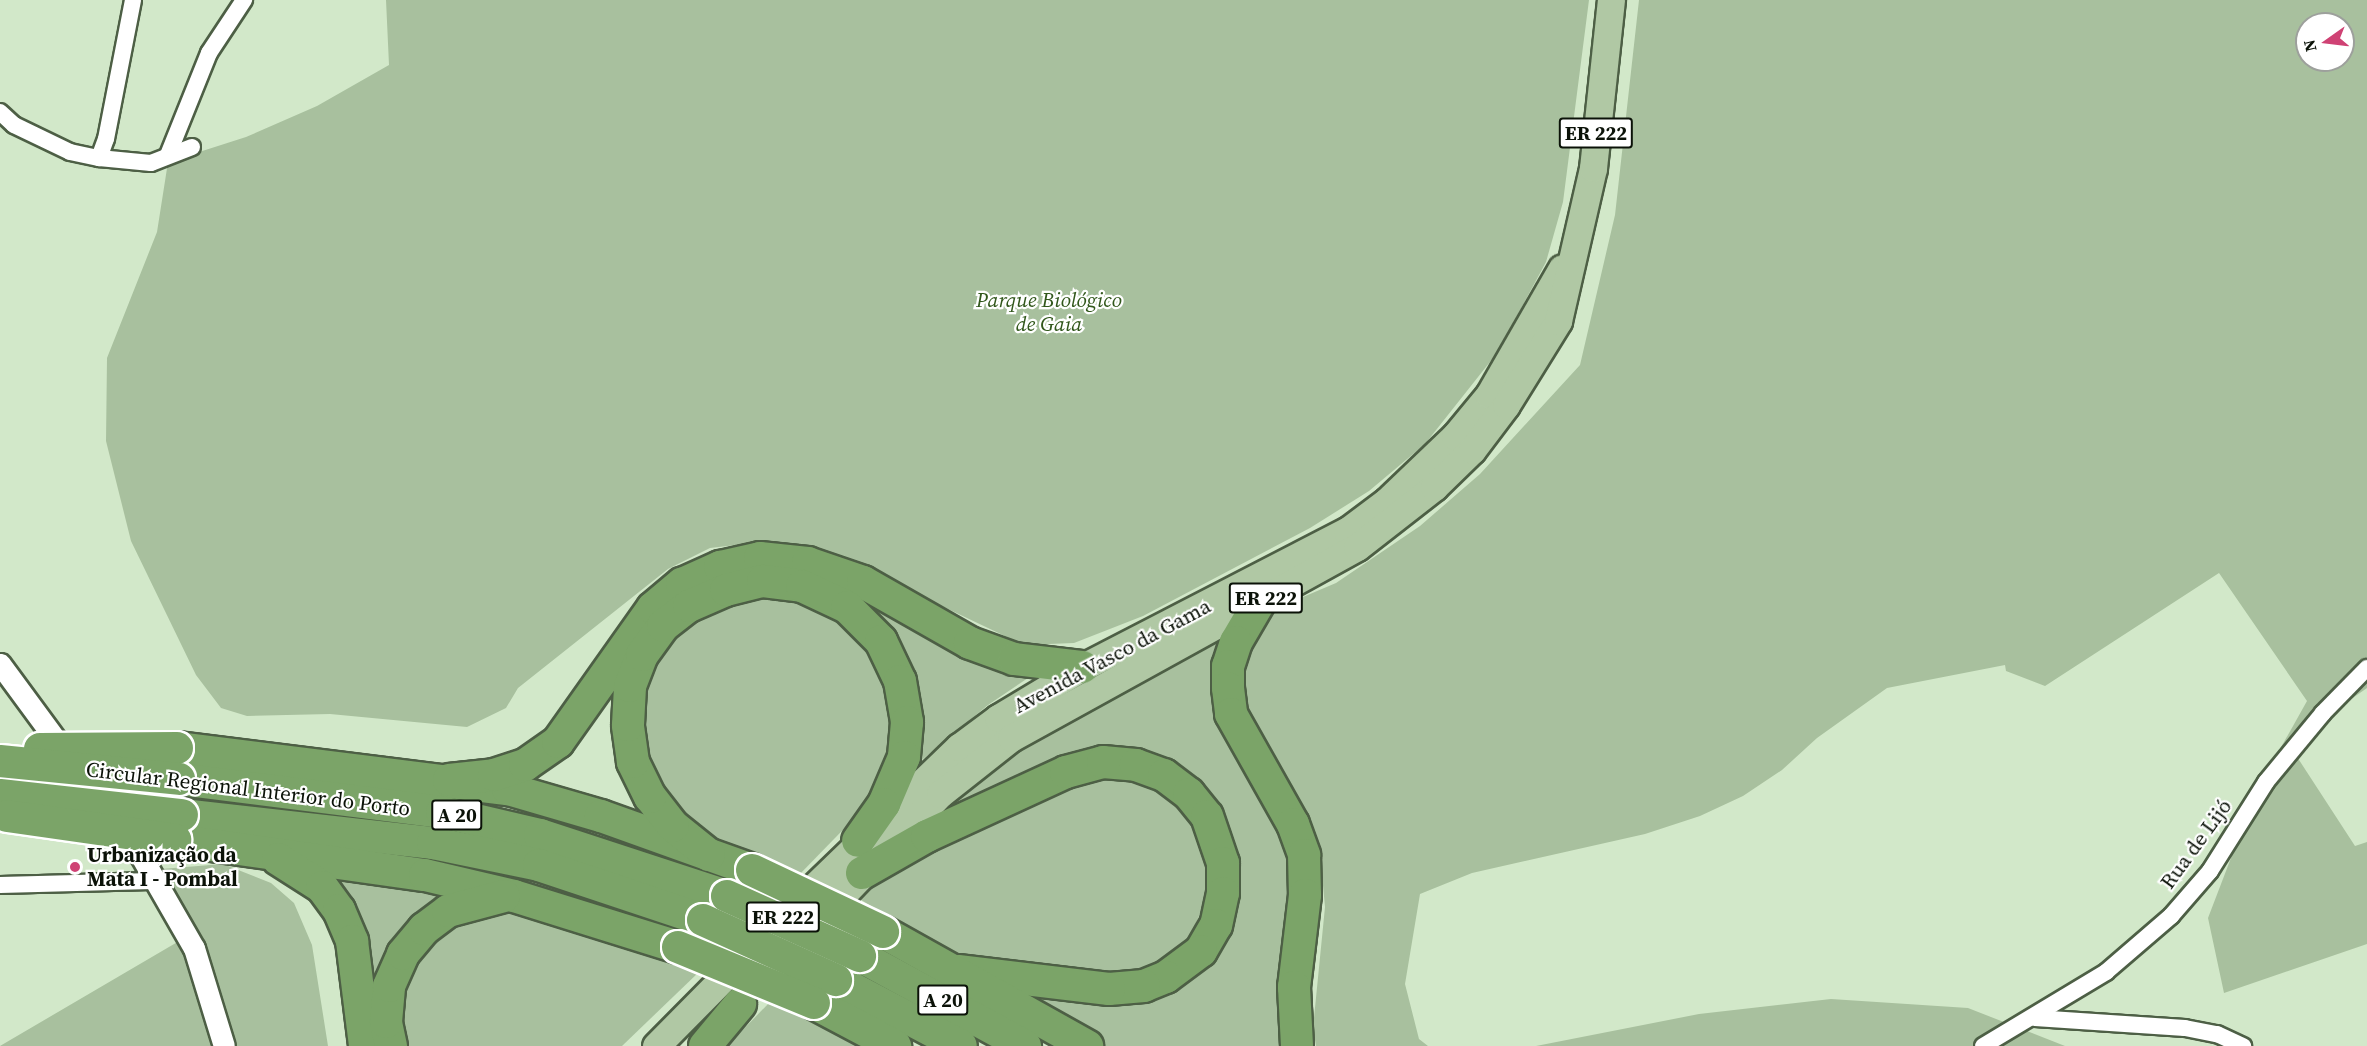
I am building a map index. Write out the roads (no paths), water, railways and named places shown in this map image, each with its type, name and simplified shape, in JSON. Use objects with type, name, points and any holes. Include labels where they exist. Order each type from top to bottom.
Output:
[{"type":"highway","points":[[449,780],[494,775],[515,768],[558,742],[653,608],[682,584],[720,567],[760,558],[808,563],[863,582],[970,643],[1014,659],[1083,667]]},
{"type":"highway","points":[[709,855],[673,826],[650,797],[633,762],[628,725],[630,686],[642,655],[663,626],[689,606],[726,590],[763,581],[802,586],[847,608],[881,641],[900,681],[907,722],[904,757],[884,804],[858,841]]},
{"type":"highway","points":[[1260,601],[1236,642],[1228,666],[1228,688],[1231,714],[1293,824],[1304,855],[1305,895],[1294,999],[1297,1046]]},
{"type":"highway","points":[[0,746],[177,748],[508,789],[601,816],[752,870],[884,932],[958,971],[1087,1046]]},
{"type":"highway","name":"Circular Regional Interior do Porto","points":[[0,761],[179,779],[442,812],[540,835],[727,896],[860,956],[1025,1046]]},
{"type":"highway","points":[[862,873],[927,836],[1066,772],[1103,762],[1136,765],[1164,776],[1189,794],[1207,816],[1223,863],[1223,892],[1216,925],[1201,951],[1185,965],[1144,986],[1109,989],[1015,981],[958,971]]},
{"type":"highway","name":"Circular Regional Interior do Porto","points":[[0,795],[433,843],[539,865],[703,920],[836,980],[961,1046]]},
{"type":"highway","points":[[0,815],[425,875],[514,896],[678,946],[814,1003],[888,1043]]},
{"type":"highway","points":[[264,852],[322,887],[339,910],[352,941],[365,1046]]},
{"type":"highway","points":[[391,1046],[386,1022],[389,986],[403,954],[424,929],[448,911],[492,896],[514,896]]},
{"type":"highway","points":[[705,1046],[740,1004]]},
{"type":"main road","name":"Avenida Vasco da Gama","points":[[694,1046],[740,1004],[862,873],[940,794],[1011,738],[1357,547],[1434,487],[1472,450],[1506,405],[1558,321],[1593,168],[1611,0]]},
{"type":"main road","name":"Avenida Vasco da Gama","points":[[656,1046],[858,841],[959,747],[998,718],[1083,667],[1300,557],[1347,531],[1387,501],[1455,436],[1489,395],[1577,241]]},
{"type":"street","points":[[99,158],[108,129],[133,0]]},
{"type":"street","points":[[168,155],[209,53],[244,0]]},
{"type":"street","points":[[0,112],[14,125],[70,152],[99,158],[151,163],[192,147]]},
{"type":"street","points":[[0,664],[141,856],[152,881],[195,948],[224,1046]]},
{"type":"street","name":"Rua de Lijó","points":[[1983,1046],[2035,1018],[2106,972],[2171,916],[2210,871],[2266,782],[2323,713],[2367,668]]},
{"type":"street","points":[[0,885],[152,881]]},
{"type":"street","points":[[2035,1018],[2185,1028],[2217,1034],[2243,1046]]},
{"type":"place","name":"Urbanização da Mata I - Pombal","points":[[75,867]]},
{"type":"park label","name":"Parque Biológico de Gaia","points":[[1049,312]]}]
